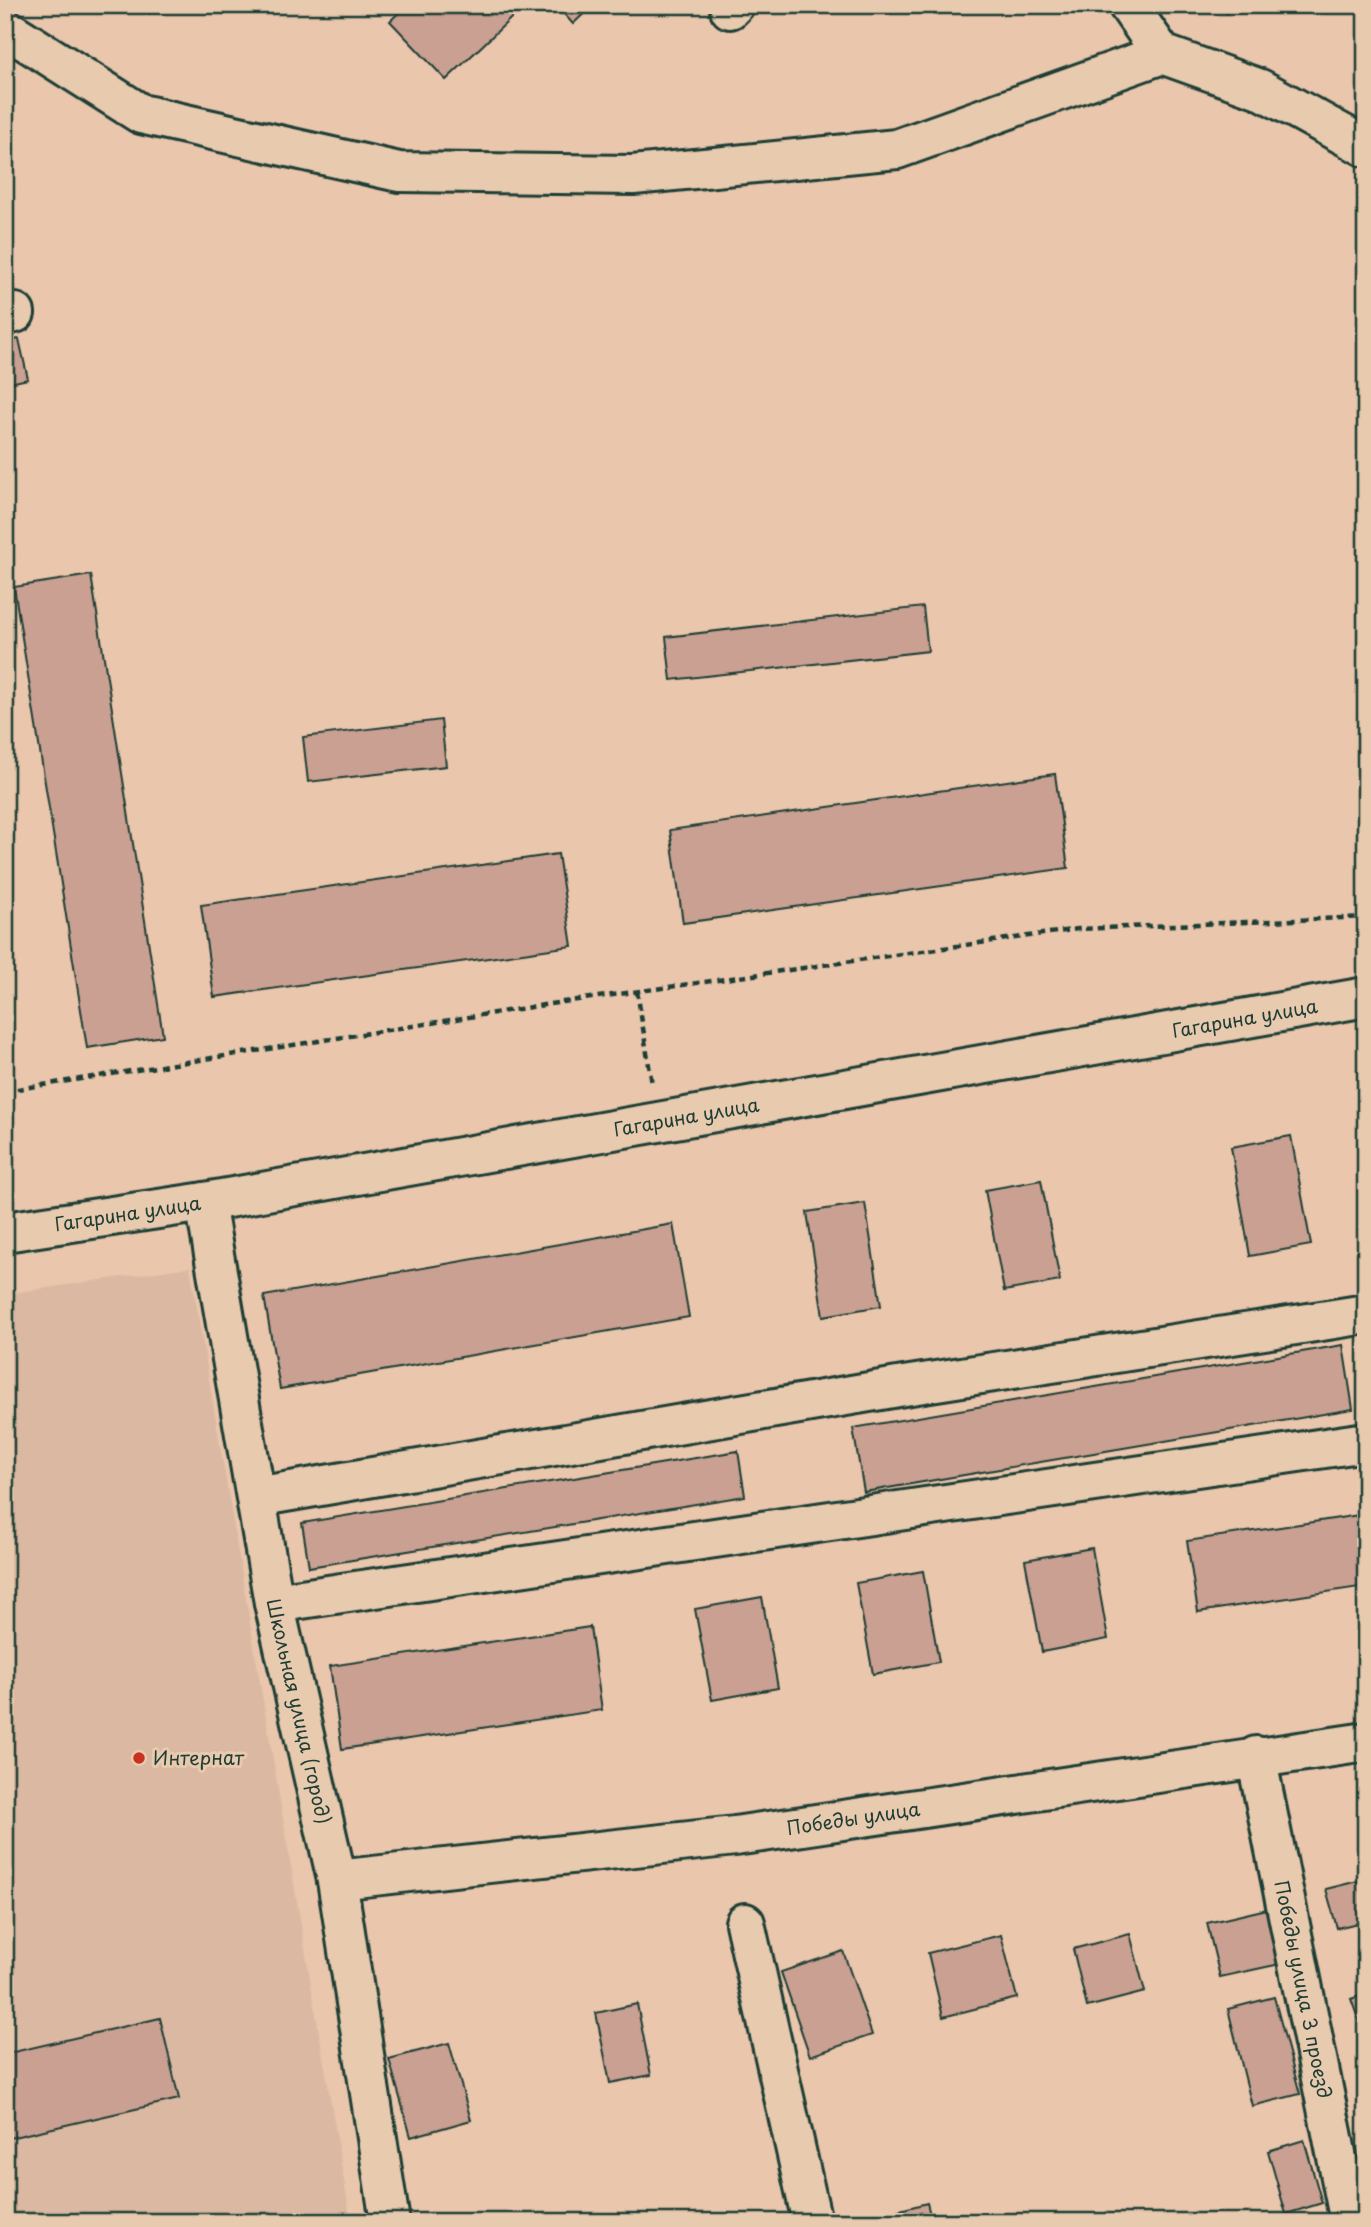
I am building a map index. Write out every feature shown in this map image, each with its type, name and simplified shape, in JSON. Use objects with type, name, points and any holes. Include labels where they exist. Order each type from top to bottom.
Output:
[{"type":"street","points":[[1128,5],[1162,54],[1259,89],[1366,147]]},
{"type":"street","points":[[5,28],[141,114],[412,173],[632,176],[897,149],[1162,54]]},
{"type":"street","name":"Гагарина улица","points":[[5,1232],[205,1202],[1366,997]]},
{"type":"street","name":"Школьная улица (город)","points":[[205,1202],[274,1603],[337,1880],[390,2222]]},
{"type":"street","points":[[256,1497],[904,1386],[1366,1314]]},
{"type":"street","points":[[274,1603],[1366,1442]]},
{"type":"street","name":"Победы улица","points":[[337,1880],[735,1836],[1256,1756],[1366,1742]]},
{"type":"street","name":"Победы улица 3 проезд","points":[[1256,1756],[1350,2222]]},
{"type":"street","points":[[745,1923],[812,2222]]},
{"type":"path","points":[[5,1091],[637,991],[1078,929],[1366,917]]},
{"type":"path","points":[[637,991],[658,1122]]},
{"type":"shaded area","name":"Интернат","points":[[190,1267],[351,2222],[5,2222],[5,1294]]},
{"type":"building","points":[[407,5],[525,5],[446,80],[390,21]]},
{"type":"building","points":[[556,5],[593,5],[573,24]]},
{"type":"building","points":[[1222,5],[1239,5],[1227,13]]},
{"type":"building","points":[[19,339],[28,379],[5,384],[5,342]]},
{"type":"building","points":[[91,575],[163,1036],[87,1048],[14,587]]},
{"type":"building","points":[[923,607],[928,651],[671,680],[666,637]]},
{"type":"building","points":[[441,720],[446,766],[308,782],[303,737]]},
{"type":"building","points":[[1055,774],[1068,868],[683,923],[670,830]]},
{"type":"building","points":[[558,854],[572,946],[214,997],[201,905]]},
{"type":"building","points":[[1291,1136],[1311,1245],[1250,1256],[1231,1147]]},
{"type":"building","points":[[1041,1180],[1060,1281],[1004,1291],[985,1190]]},
{"type":"building","points":[[865,1203],[881,1306],[823,1316],[807,1212]]},
{"type":"building","points":[[673,1224],[689,1317],[280,1389],[264,1296]]},
{"type":"building","points":[[1343,1345],[1353,1409],[864,1492],[853,1428]]},
{"type":"building","points":[[738,1451],[745,1496],[309,1567],[302,1523]]},
{"type":"building","points":[[1366,1514],[1366,1586],[1198,1612],[1187,1541]]},
{"type":"building","points":[[1092,1548],[1108,1639],[1042,1652],[1025,1560]]},
{"type":"building","points":[[923,1571],[939,1662],[873,1674],[856,1583]]},
{"type":"building","points":[[762,1597],[778,1688],[712,1700],[695,1609]]},
{"type":"building","points":[[590,1627],[602,1710],[342,1749],[330,1666]]},
{"type":"building","points":[[1366,1879],[1366,1921],[1337,1928],[1326,1889]]},
{"type":"building","points":[[1267,1909],[1280,1964],[1220,1977],[1207,1923]]},
{"type":"building","points":[[1130,1934],[1145,1992],[1087,2007],[1073,1949]]},
{"type":"building","points":[[1001,1935],[1017,1998],[943,2017],[928,1953]]},
{"type":"building","points":[[843,1951],[872,2035],[810,2056],[781,1972]]},
{"type":"building","points":[[1366,1994],[1366,2041],[1351,1999]]},
{"type":"building","points":[[1274,1997],[1300,2094],[1252,2106],[1228,2009]]},
{"type":"building","points":[[637,2004],[651,2075],[610,2083],[596,2013]]},
{"type":"building","points":[[160,2018],[179,2099],[5,2139],[5,2054]]},
{"type":"building","points":[[449,2043],[471,2120],[411,2137],[389,2059]]},
{"type":"building","points":[[1304,2140],[1322,2203],[1286,2214],[1268,2151]]},
{"type":"building","points":[[927,2203],[932,2222],[870,2222],[869,2218]]},
{"type":"place","name":"Интернат","points":[[139,1758]]}]
